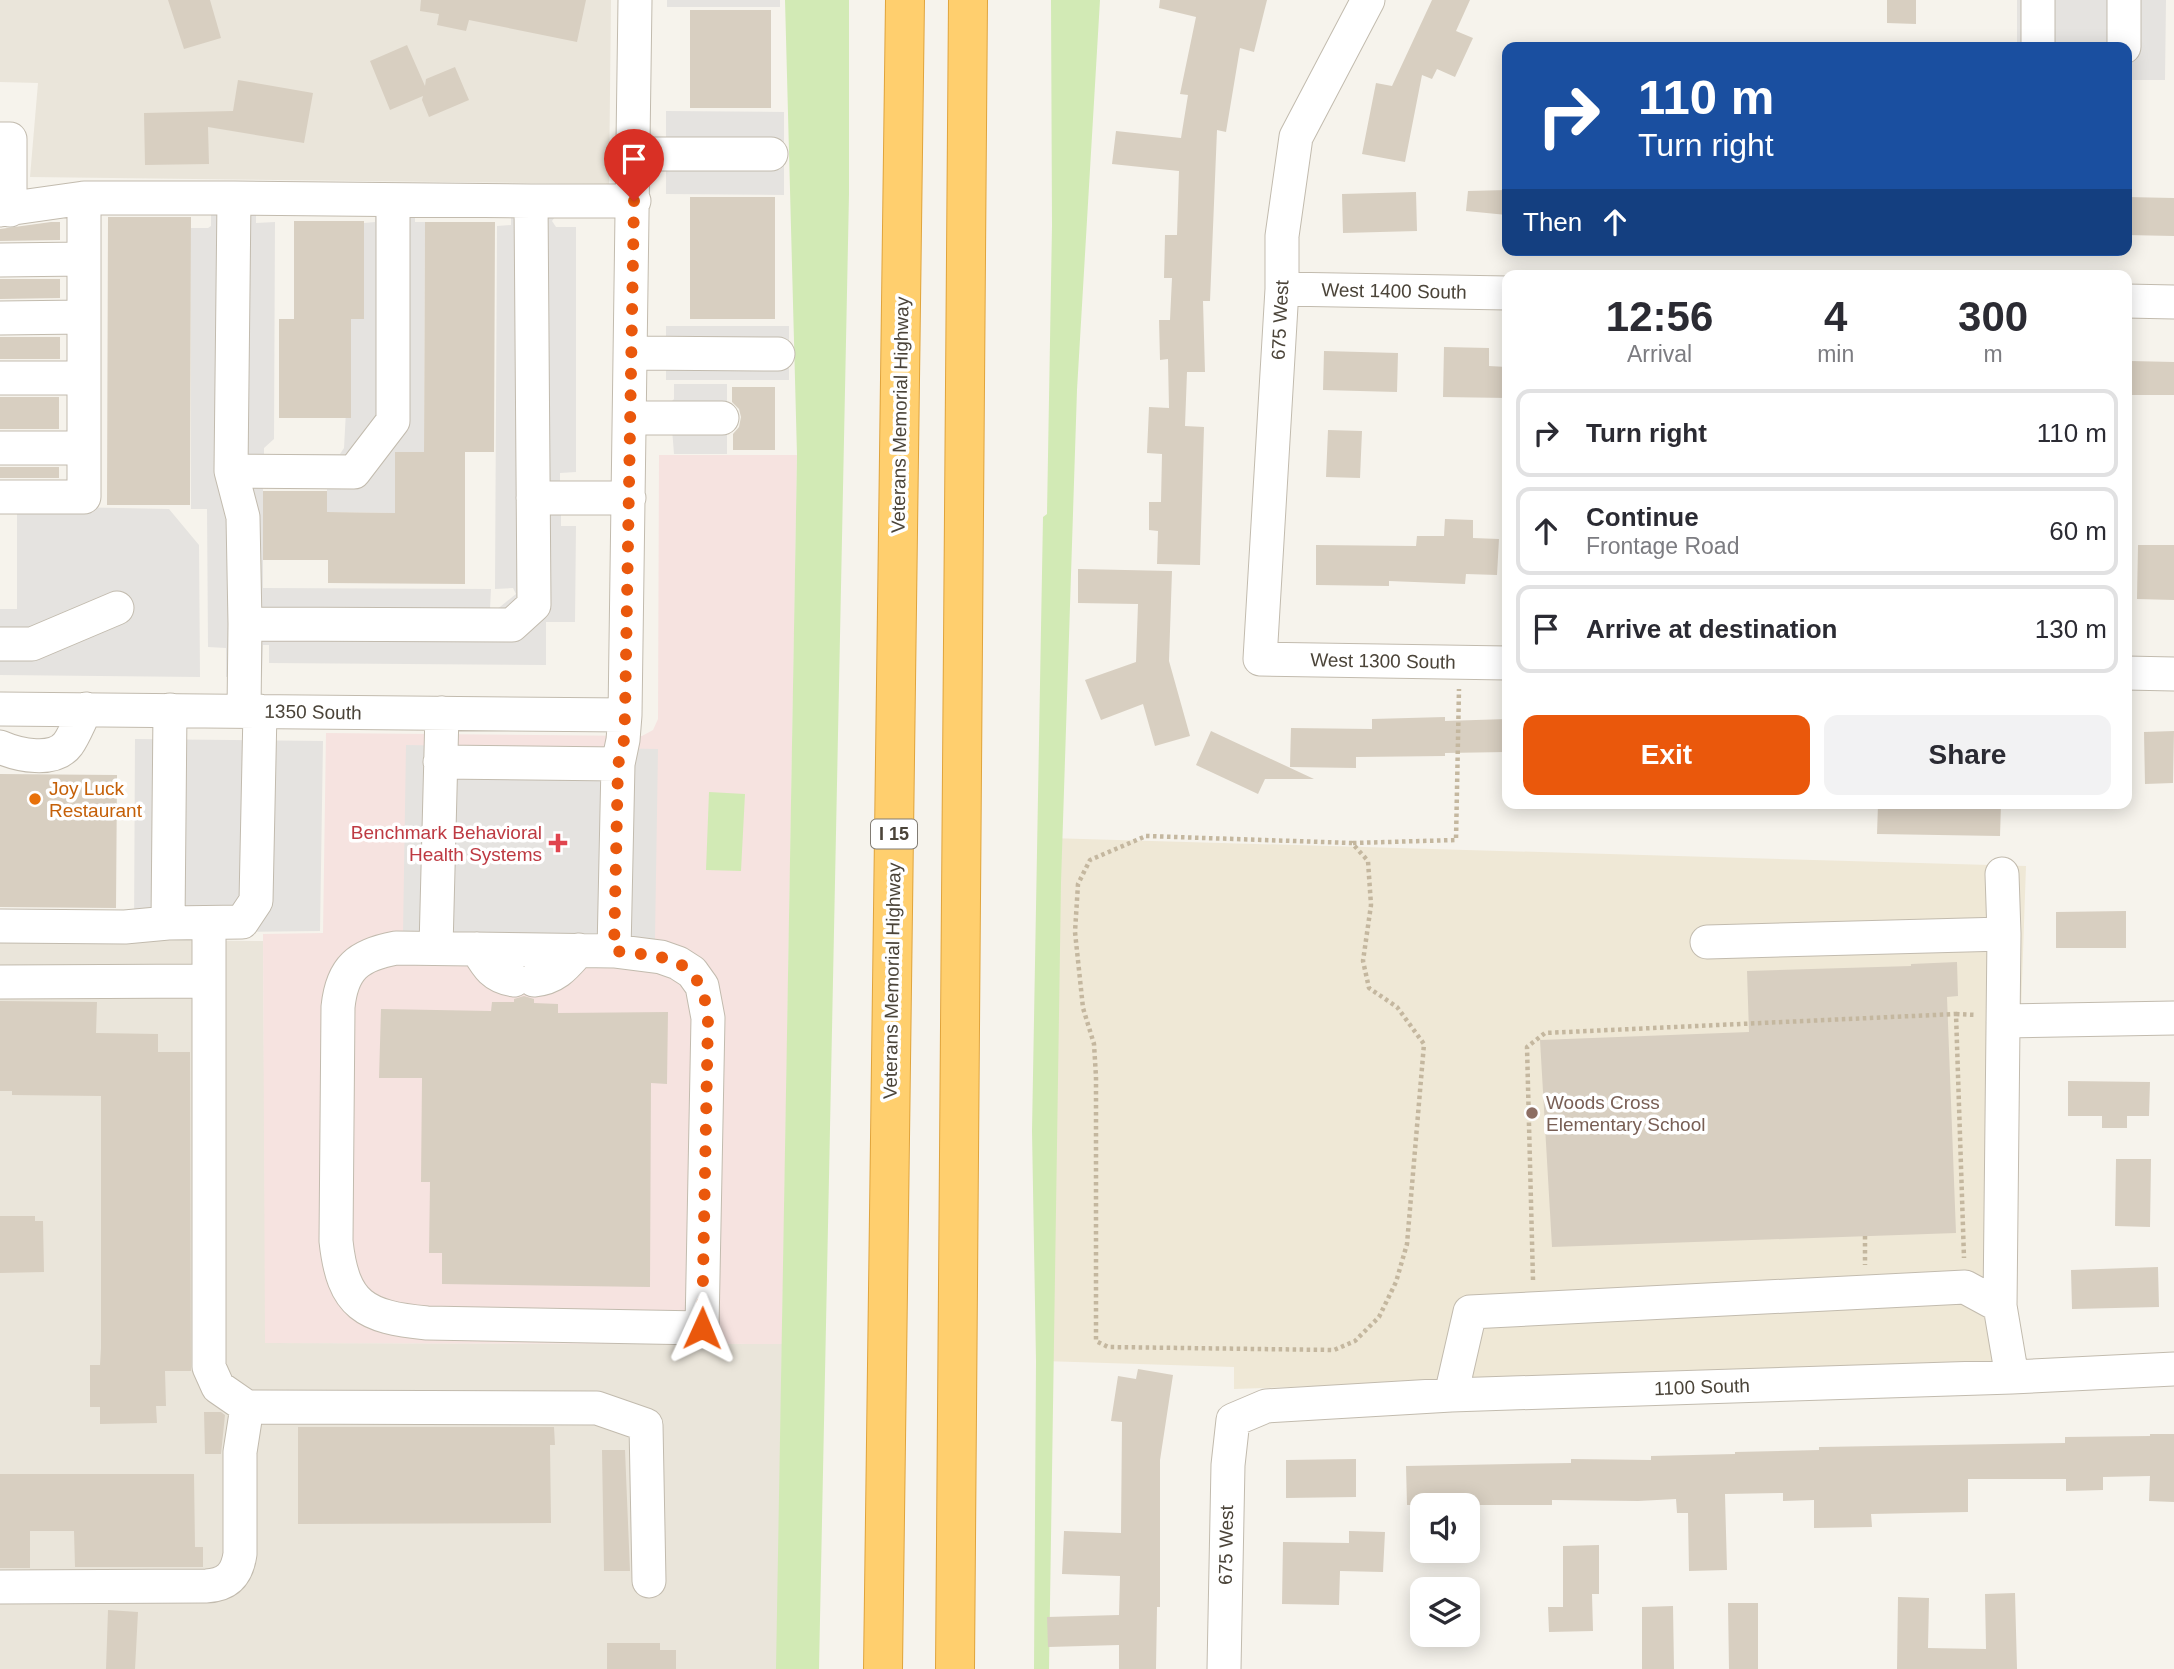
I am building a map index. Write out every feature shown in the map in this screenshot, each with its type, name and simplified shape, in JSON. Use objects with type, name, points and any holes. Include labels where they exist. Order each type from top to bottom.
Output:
[{"type":"highway","name":"Veterans Memorial Highway","points":[[883,1669],[905,0]]},
{"type":"highway","points":[[956,1669],[968,0]]},
{"type":"street","points":[[614,951],[618,765],[624,740],[625,715],[635,0]]},
{"type":"street","name":"675 West","points":[[1260,659],[1282,289],[1282,236],[1296,137],[1368,0]]},
{"type":"street","points":[[2038,0],[2038,42]]},
{"type":"street","points":[[2124,0],[2124,42]]},
{"type":"street","points":[[0,139],[10,139],[5,210],[84,198],[634,201]]},
{"type":"street","points":[[634,154],[771,155]]},
{"type":"street","points":[[0,497],[83,497],[84,198]]},
{"type":"street","points":[[0,926],[125,927],[168,923],[242,922],[256,901],[252,711],[243,517],[231,471],[234,198]]},
{"type":"street","points":[[231,471],[354,472],[393,421],[393,200]]},
{"type":"street","points":[[246,624],[512,625],[534,605],[531,201]]},
{"type":"street","points":[[0,260],[84,259]]},
{"type":"street","name":"West 1400 South","points":[[1282,289],[1502,293]]},
{"type":"street","points":[[2132,302],[2174,302]]},
{"type":"street","points":[[0,318],[83,317]]},
{"type":"street","points":[[631,353],[778,354]]},
{"type":"street","points":[[0,378],[83,378]]},
{"type":"street","points":[[630,418],[722,418]]},
{"type":"street","points":[[0,448],[83,448]]},
{"type":"street","points":[[533,499],[629,498]]},
{"type":"street","points":[[0,644],[32,644],[117,608]]},
{"type":"street","name":"West 1300 South","points":[[1260,659],[1502,663]]},
{"type":"street","points":[[2132,673],[2174,674]]},
{"type":"street","name":"1350 South","points":[[0,709],[625,715]]},
{"type":"street","points":[[0,747],[30,755],[57,752],[68,744],[86,709]]},
{"type":"street","points":[[168,923],[170,710]]},
{"type":"street","points":[[436,948],[442,713]]},
{"type":"street","points":[[440,762],[618,765]]},
{"type":"street","points":[[2002,874],[2004,934],[1994,1018],[2000,1306],[2012,1377]]},
{"type":"street","points":[[209,924],[209,1367],[218,1387],[236,1402],[247,1407],[597,1408],[646,1425],[649,1581]]},
{"type":"street","points":[[1707,942],[2004,934]]},
{"type":"street","points":[[396,948],[436,948],[614,951],[661,957],[692,972],[702,986],[708,1018],[702,1328],[427,1323],[401,1320],[374,1313],[359,1303],[345,1285],[339,1267],[336,1241],[340,989],[348,971],[361,959],[376,952],[396,948]]},
{"type":"street","points":[[477,948],[488,968],[495,974],[524,980],[545,979],[561,971],[579,950]]},
{"type":"street","points":[[0,982],[209,981]]},
{"type":"street","points":[[1994,1018],[2174,1018]]},
{"type":"street","points":[[1451,1395],[1470,1312],[1965,1287],[2000,1306]]},
{"type":"street","name":"1100 South","points":[[1233,1420],[1266,1406],[1451,1395],[2012,1377],[2174,1369]]},
{"type":"street","points":[[0,1587],[206,1586],[223,1583],[231,1578],[239,1564],[240,1554],[240,1452],[247,1407]]},
{"type":"street","name":"675 West","points":[[1224,1669],[1228,1465],[1233,1420]]},
{"type":"path","points":[[1352,843],[1368,862],[1370,905],[1363,961],[1369,988],[1397,1007],[1424,1044],[1406,1244],[1396,1282],[1379,1317],[1355,1341],[1334,1350],[1108,1347],[1096,1341],[1096,1077],[1094,1044],[1083,1008],[1075,932],[1078,884],[1090,860],[1146,836],[1352,843],[1456,840],[1459,680]]},
{"type":"path","points":[[1534,1281],[1527,1047],[1545,1033],[1956,1014],[1994,1018]]},
{"type":"path","points":[[1956,1014],[1964,1262]]},
{"type":"path","points":[[1865,1236],[1866,1269]]},
{"type":"shaded area","points":[[0,0],[611,0],[609,184],[30,177],[38,83],[0,82]]},
{"type":"shaded area","points":[[667,0],[780,0],[780,7],[667,7]]},
{"type":"shaded area","points":[[2017,0],[2166,0],[2165,80],[2132,80],[2132,42],[2017,42]]},
{"type":"shaded area","points":[[666,111],[784,112],[784,195],[666,194]]},
{"type":"shaded area","points":[[211,211],[557,214],[552,221],[556,227],[576,227],[576,472],[560,473],[560,483],[603,513],[561,515],[561,526],[576,526],[575,622],[546,622],[546,665],[269,663],[269,645],[263,645],[262,677],[226,677],[226,648],[208,647],[207,509],[191,509],[191,228],[211,226]],"holes":[[[256,215],[375,215],[375,222],[364,223],[364,319],[351,319],[344,448],[340,454],[264,454],[264,448],[274,439],[275,222],[256,223]],[[415,215],[511,215],[511,225],[497,226],[495,589],[513,588],[516,594],[495,611],[490,609],[491,589],[263,588],[263,488],[327,489],[327,512],[395,513],[395,452],[424,452],[425,222],[415,222]]]},
{"type":"shaded area","points":[[666,326],[789,326],[789,380],[666,380]]},
{"type":"shaded area","points":[[674,384],[727,384],[727,454],[674,454],[670,403],[674,399]]},
{"type":"shaded area","name":"Benchmark Behavioral Health Systems","points":[[659,455],[797,455],[782,1344],[265,1343],[263,934],[323,933],[326,733],[642,736],[653,730],[658,719]]},
{"type":"shaded area","points":[[17,506],[169,509],[199,545],[200,677],[0,675],[0,609],[17,609]]},
{"type":"shaded area","points":[[135,739],[323,741],[320,931],[134,933]]},
{"type":"shaded area","points":[[406,745],[658,749],[655,939],[403,934]]},
{"type":"shaded area","name":"Woods Cross Elementary School","points":[[1049,838],[2026,866],[2009,1361],[1234,1389],[1234,1367],[1043,1361]]},
{"type":"shaded area","points":[[0,939],[263,941],[266,1343],[782,1344],[777,1669],[0,1669]]},
{"type":"green space","points":[[785,0],[849,0],[849,194],[819,1669],[776,1669],[797,455]]},
{"type":"green space","points":[[1051,0],[1100,0],[1077,390],[1061,883],[1049,1669],[1034,1669],[1036,1361],[1032,1131],[1043,517],[1047,514],[1052,226]]},
{"type":"green space","points":[[709,792],[745,794],[741,871],[706,870]]},
{"type":"building","points":[[168,0],[210,0],[221,38],[184,49]]},
{"type":"building","points":[[421,0],[586,0],[577,42],[469,20],[466,31],[437,25],[439,14],[420,11]]},
{"type":"building","points":[[1160,0],[1267,0],[1254,52],[1240,48],[1226,132],[1217,130],[1210,301],[1203,301],[1205,372],[1187,372],[1185,426],[1204,427],[1200,565],[1157,564],[1158,531],[1149,530],[1149,502],[1161,502],[1162,454],[1147,453],[1149,407],[1169,408],[1168,359],[1160,360],[1159,320],[1170,320],[1172,278],[1164,278],[1165,235],[1177,235],[1179,171],[1112,164],[1116,131],[1181,138],[1188,95],[1180,94],[1196,17],[1159,8]]},
{"type":"building","points":[[1432,0],[1470,0],[1456,31],[1473,38],[1455,77],[1437,69],[1432,79],[1422,75],[1405,162],[1362,154],[1376,83],[1392,86]]},
{"type":"building","points":[[1887,0],[1916,0],[1916,24],[1887,23]]},
{"type":"building","points":[[690,10],[771,10],[771,108],[690,108]]},
{"type":"building","points":[[407,45],[425,86],[426,79],[455,67],[469,100],[429,117],[423,96],[390,110],[370,61]]},
{"type":"building","points":[[238,80],[313,93],[304,143],[208,127],[209,164],[145,165],[144,113],[233,111]]},
{"type":"building","points":[[1502,190],[1502,215],[1466,211],[1468,191]]},
{"type":"building","points":[[1416,192],[1417,231],[1343,233],[1342,194]]},
{"type":"building","points":[[690,197],[775,197],[775,319],[690,319]]},
{"type":"building","points":[[2132,197],[2174,198],[2174,236],[2132,235]]},
{"type":"building","points":[[108,217],[191,217],[190,505],[107,505]]},
{"type":"building","points":[[294,221],[364,221],[364,319],[351,319],[351,418],[279,418],[279,319],[294,319]]},
{"type":"building","points":[[60,222],[60,240],[0,241],[0,229]]},
{"type":"building","points":[[425,222],[495,222],[494,452],[465,452],[465,584],[328,583],[328,560],[263,560],[263,491],[327,491],[327,512],[395,513],[395,452],[424,452]]},
{"type":"building","points":[[0,279],[60,279],[60,298],[0,299]]},
{"type":"building","points":[[0,337],[60,337],[60,359],[0,359]]},
{"type":"building","points":[[1444,347],[1489,348],[1489,366],[1502,367],[1502,398],[1443,397]]},
{"type":"building","points":[[1324,351],[1398,353],[1397,392],[1323,390]]},
{"type":"building","points":[[2132,361],[2174,362],[2174,395],[2132,395]]},
{"type":"building","points":[[732,387],[775,387],[775,450],[733,450],[733,434],[739,427],[741,417],[739,409],[732,402]]},
{"type":"building","points":[[0,397],[59,397],[59,429],[0,429]]},
{"type":"building","points":[[1328,430],[1362,431],[1360,478],[1326,477]]},
{"type":"building","points":[[0,467],[59,467],[59,478],[0,478]]},
{"type":"building","points":[[1445,519],[1473,520],[1473,538],[1499,539],[1497,575],[1466,574],[1465,584],[1389,581],[1389,586],[1316,585],[1316,545],[1416,546],[1417,536],[1444,536]]},
{"type":"building","points":[[2138,545],[2174,545],[2174,600],[2137,599]]},
{"type":"building","points":[[1078,569],[1172,571],[1169,661],[1190,736],[1155,746],[1143,704],[1101,720],[1085,680],[1136,662],[1138,604],[1078,603]]},
{"type":"building","points":[[1372,719],[1502,719],[1502,752],[1356,757],[1356,768],[1290,767],[1291,728],[1372,729]]},
{"type":"building","points":[[1211,731],[1314,779],[1265,779],[1258,794],[1196,765]]},
{"type":"building","points":[[2174,731],[2173,783],[2145,784],[2144,732]]},
{"type":"building","points":[[0,774],[117,775],[116,908],[0,907]]},
{"type":"building","points":[[1878,809],[2001,809],[2000,836],[1877,834]]},
{"type":"building","points":[[2126,911],[2126,948],[2056,948],[2056,912]]},
{"type":"building","points":[[1957,962],[1958,996],[1947,997],[1956,1233],[1552,1247],[1540,1040],[1749,1032],[1747,971]]},
{"type":"building","points":[[524,996],[534,999],[534,1003],[558,1004],[558,1013],[668,1012],[667,1084],[651,1083],[650,1287],[442,1284],[442,1253],[429,1253],[430,1182],[421,1182],[422,1078],[379,1078],[381,1009],[491,1011],[492,1002],[514,1002],[514,999]]},
{"type":"building","points":[[0,1001],[97,1002],[96,1033],[158,1034],[158,1052],[190,1052],[191,1371],[165,1371],[166,1406],[156,1406],[157,1423],[100,1424],[100,1407],[90,1407],[90,1365],[100,1365],[101,1348],[101,1096],[12,1095],[12,1091],[0,1091]]},
{"type":"building","points":[[2068,1081],[2150,1082],[2149,1116],[2127,1116],[2127,1128],[2102,1128],[2102,1116],[2068,1116]]},
{"type":"building","points":[[2116,1159],[2151,1159],[2150,1227],[2115,1226]]},
{"type":"building","points":[[0,1216],[35,1216],[35,1221],[43,1221],[44,1272],[0,1273]]},
{"type":"building","points":[[2158,1267],[2159,1307],[2072,1309],[2071,1270]]},
{"type":"building","points":[[1138,1369],[1173,1375],[1160,1460],[1160,1607],[1157,1607],[1156,1669],[1119,1669],[1119,1645],[1048,1647],[1047,1617],[1119,1615],[1120,1576],[1062,1574],[1064,1531],[1121,1533],[1122,1422],[1111,1421],[1118,1376],[1136,1379]]},
{"type":"building","points":[[204,1412],[221,1412],[225,1415],[221,1454],[205,1454]]},
{"type":"building","points":[[298,1427],[554,1427],[555,1445],[550,1445],[551,1523],[298,1524]]},
{"type":"building","points":[[2174,1434],[2174,1502],[2149,1501],[2150,1476],[2103,1477],[2103,1490],[2066,1491],[2066,1479],[1968,1479],[1968,1512],[1871,1514],[1872,1527],[1814,1528],[1814,1500],[1783,1501],[1783,1493],[1725,1494],[1727,1570],[1689,1571],[1688,1513],[1677,1513],[1676,1499],[1552,1500],[1552,1505],[1480,1505],[1480,1493],[1410,1493],[1410,1505],[1407,1505],[1406,1466],[1571,1463],[1571,1459],[1651,1460],[1651,1456],[1819,1450],[1819,1447],[2065,1443],[2065,1437]]},
{"type":"building","points":[[602,1450],[625,1450],[630,1571],[604,1571]]},
{"type":"building","points":[[1356,1459],[1356,1497],[1286,1498],[1286,1460]]},
{"type":"building","points":[[0,1474],[194,1474],[195,1547],[203,1547],[203,1567],[75,1567],[74,1531],[30,1531],[30,1568],[0,1568]]},
{"type":"building","points":[[1349,1531],[1385,1532],[1383,1572],[1340,1571],[1339,1605],[1282,1604],[1283,1542],[1349,1543]]},
{"type":"building","points":[[1599,1545],[1599,1594],[1592,1594],[1593,1631],[1549,1632],[1548,1607],[1563,1607],[1563,1546]]},
{"type":"building","points":[[2015,1593],[2017,1669],[1897,1669],[1898,1597],[1929,1598],[1928,1648],[1986,1649],[1985,1594]]},
{"type":"building","points":[[1728,1603],[1758,1603],[1758,1669],[1729,1669]]},
{"type":"building","points":[[1673,1606],[1674,1669],[1642,1669],[1642,1607]]},
{"type":"building","points":[[108,1610],[138,1612],[135,1669],[106,1669]]},
{"type":"building","points":[[607,1643],[660,1643],[660,1650],[676,1650],[676,1669],[607,1669]]},
{"type":"place","name":"Joy Luck Restaurant","points":[[35,799]]},
{"type":"place","name":"Benchmark Behavioral Health Systems","points":[[558,843]]},
{"type":"place","name":"Woods Cross Elementary School","points":[[1532,1113]]},
{"type":"route","points":[[634,201],[625,715],[624,740],[618,765],[614,951],[661,957],[678,963],[692,972],[702,986],[706,1002],[708,1018],[702,1328]]}]
